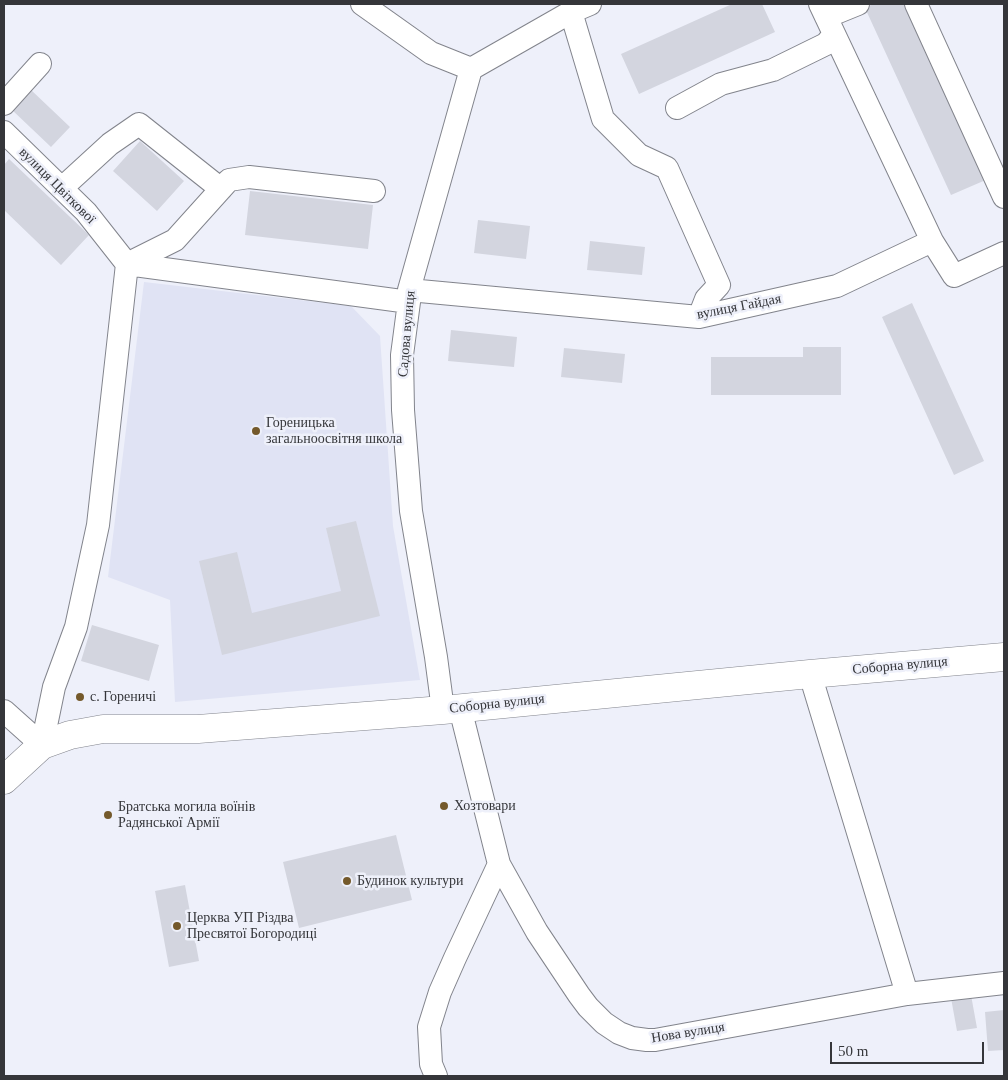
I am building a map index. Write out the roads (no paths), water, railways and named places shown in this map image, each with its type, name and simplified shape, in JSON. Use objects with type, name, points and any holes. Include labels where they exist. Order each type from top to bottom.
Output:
[{"type":"main road","name":"Соборна вулиця","points":[[4,780],[42,745],[70,735],[103,729],[198,728],[451,709],[1004,657]]},
{"type":"street","points":[[362,4],[431,53],[471,69],[581,8],[603,120],[639,156],[666,168],[719,285],[706,299],[699,317]]},
{"type":"street","points":[[827,18],[858,4]]},
{"type":"street","points":[[916,4],[1004,197]]},
{"type":"street","points":[[677,108],[721,84],[772,70],[826,44],[827,18]]},
{"type":"street","points":[[827,18],[932,241],[954,276],[1004,253]]},
{"type":"street","points":[[4,104],[40,64]]},
{"type":"street","name":"Садова вулиця","points":[[451,709],[436,657],[411,511],[403,410],[402,355],[409,296],[471,69]]},
{"type":"street","points":[[62,188],[110,144],[139,124],[221,189]]},
{"type":"street","name":"вулиця Цвіткової","points":[[4,132],[86,212],[127,264]]},
{"type":"street","points":[[42,745],[54,687],[76,627],[98,525],[127,264],[175,240],[229,180],[249,177],[374,191]]},
{"type":"street","name":"вулиця Гайдая","points":[[127,264],[409,296],[699,317],[837,286],[932,241]]},
{"type":"street","points":[[810,674],[907,994]]},
{"type":"street","name":"Нова вулиця","points":[[451,709],[499,864],[537,932],[579,995],[604,1023],[619,1033],[632,1038],[647,1040],[664,1039],[907,994],[1004,984]]},
{"type":"street","points":[[4,711],[42,745]]},
{"type":"street","points":[[436,1076],[431,1064],[429,1027],[437,1001],[455,958],[499,864]]},
{"type":"place","name":"Гореницька загальноосвітня школа","points":[[256,431]]},
{"type":"place","name":"с. Гореничі","points":[[80,697]]},
{"type":"place","name":"Хозтовари","points":[[444,806]]},
{"type":"place","name":"Братська могила воїнів Радянської Армії","points":[[108,815]]},
{"type":"place","name":"Будинок культури","points":[[347,881]]},
{"type":"place","name":"Церква УП Різдва Пресвятої Богородиці","points":[[177,926]]}]
